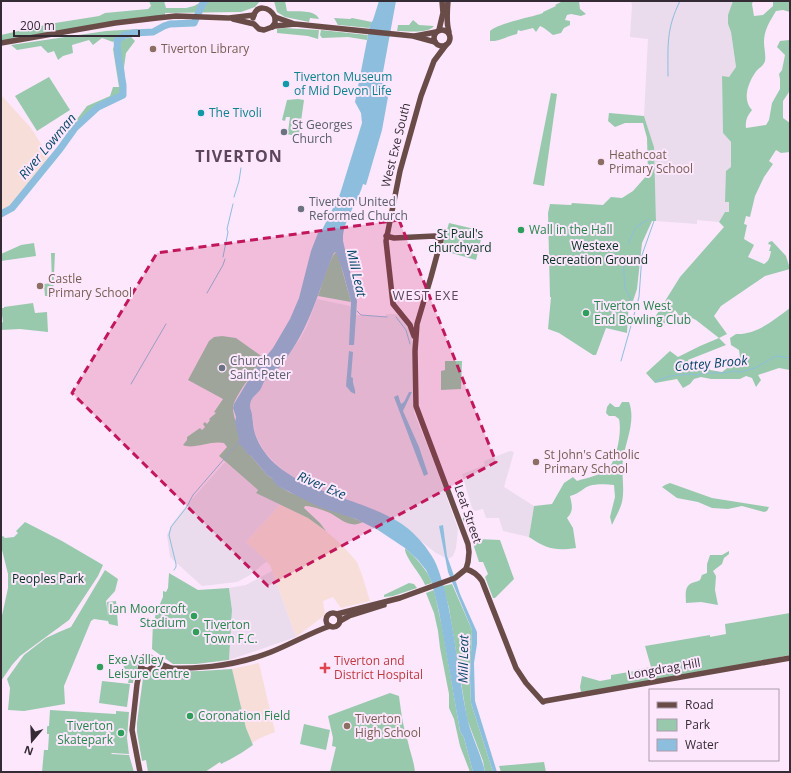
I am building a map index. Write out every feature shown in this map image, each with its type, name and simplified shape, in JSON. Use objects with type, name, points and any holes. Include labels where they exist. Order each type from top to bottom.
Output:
[{"type":"main road","points":[[436,43],[434,37],[438,31],[443,13],[442,1]]},
{"type":"main road","points":[[254,24],[254,15],[259,9],[265,8],[272,12],[275,17],[295,24],[410,36],[436,43],[441,46],[446,45],[451,38],[446,14],[448,1]]},
{"type":"main road","points":[[229,18],[254,15]]},
{"type":"main road","points":[[1,43],[115,23],[176,16],[229,18],[254,24],[259,29],[264,30],[272,27],[295,24]]},
{"type":"main road","points":[[272,27],[275,17]]},
{"type":"main road","points":[[410,36],[446,30],[449,32]]},
{"type":"main road","name":"West Exe South","points":[[434,61],[436,43]]},
{"type":"main road","name":"West Exe South","points":[[415,338],[410,325],[393,304],[386,236],[400,171],[423,87],[434,61],[446,45]]},
{"type":"main road","points":[[386,236],[394,238],[435,236],[440,238],[441,242],[432,277],[419,316],[415,338]]},
{"type":"main road","points":[[410,325],[414,323],[419,316]]},
{"type":"main road","name":"Leat Street","points":[[415,338],[416,406],[468,544],[469,552],[466,569]]},
{"type":"main road","points":[[311,634],[331,614],[411,595],[455,578],[466,569]]},
{"type":"main road","name":"Longdrag Hill","points":[[466,569],[472,571],[482,581],[516,668],[542,702],[790,658]]},
{"type":"main road","points":[[141,666],[149,669],[196,669],[236,663],[271,652],[330,626],[336,626],[340,621],[349,616],[376,608],[400,598]]},
{"type":"main road","points":[[336,614],[340,621]]},
{"type":"main road","points":[[327,619],[330,626]]},
{"type":"main road","points":[[140,772],[132,730],[141,666],[140,661],[145,656],[150,657],[153,661],[173,668]]},
{"type":"main road","points":[[138,681],[153,665],[153,661]]},
{"type":"highlighted area","points":[[399,220],[496,462],[268,586],[72,393],[157,253]]},
{"type":"shaded area","points":[[631,1],[733,1],[728,24],[731,32],[736,68],[729,77],[722,77],[723,133],[731,142],[731,168],[725,202],[729,202],[729,212],[725,212],[719,222],[697,220],[697,224],[656,221],[654,147],[644,116],[648,39],[630,37]]},
{"type":"shaded area","points":[[1,95],[31,128],[53,163],[6,214],[1,216]]},
{"type":"shaded area","points":[[317,299],[350,306],[351,311],[356,315],[386,317],[386,314],[396,314],[404,320],[409,328],[413,343],[414,413],[434,462],[458,529],[456,548],[453,556],[448,559],[436,553],[418,539],[412,532],[392,518],[326,492],[290,475],[276,464],[265,452],[258,440],[255,433],[250,402],[265,380],[274,373],[300,339],[307,326]]},
{"type":"shaded area","points":[[510,451],[514,452],[504,487],[534,506],[529,537],[503,531],[499,518],[486,518],[483,509],[475,511],[472,508],[462,474],[485,465],[484,461]]},
{"type":"shaded area","points":[[225,462],[258,490],[256,492],[280,504],[246,542],[267,561],[250,575],[237,582],[202,586],[170,557],[167,535],[172,524],[185,507]]},
{"type":"shaded area","points":[[280,504],[308,518],[342,545],[357,562],[370,601],[341,608],[333,597],[323,601],[325,615],[296,637],[270,565],[246,542]]},
{"type":"shaded area","points":[[272,571],[296,637],[229,660],[232,610],[229,588],[246,585]]},
{"type":"shaded area","points":[[259,663],[275,732],[252,743],[246,728],[232,669]]},
{"type":"green space","points":[[149,1],[164,1],[166,8],[186,8],[203,1],[260,1],[255,7],[241,12],[165,13],[165,15],[1,41],[1,35],[49,24],[99,16],[105,13],[148,9],[151,6]]},
{"type":"green space","points":[[274,1],[285,1],[287,11],[310,12],[319,19],[310,18],[309,22],[285,17],[277,12]]},
{"type":"green space","points":[[563,1],[579,1],[580,9],[586,14],[581,16],[571,14],[567,15],[565,20],[570,21],[570,25],[564,28],[561,33],[553,35],[540,26],[536,32],[533,28],[521,31],[518,30],[517,34],[497,41],[490,41],[490,31],[494,28],[543,13]]},
{"type":"green space","points":[[733,1],[753,1],[754,16],[763,15],[773,6],[773,1],[790,1],[790,12],[783,10],[776,11],[766,30],[764,38],[765,61],[756,71],[748,86],[747,101],[752,110],[747,119],[746,128],[766,125],[769,120],[772,103],[780,89],[779,74],[782,70],[785,55],[777,47],[780,41],[789,40],[790,37],[790,82],[789,92],[783,101],[783,118],[790,123],[790,152],[781,153],[776,150],[769,161],[773,164],[764,177],[755,196],[750,217],[746,216],[744,224],[747,225],[744,239],[754,245],[748,257],[764,264],[770,257],[771,251],[769,251],[771,245],[768,244],[772,241],[786,256],[790,269],[765,276],[721,306],[714,316],[727,334],[719,338],[696,320],[686,315],[682,320],[675,310],[660,329],[652,322],[680,277],[724,227],[719,222],[725,212],[729,212],[729,202],[725,202],[726,171],[731,167],[731,142],[723,133],[722,76],[729,77],[736,67],[731,32],[728,24],[728,15]]},
{"type":"green space","points":[[334,18],[352,18],[372,22],[369,28],[338,25]]},
{"type":"green space","points":[[413,20],[419,25],[434,26],[431,29],[422,31],[397,31],[398,25],[409,25]]},
{"type":"green space","points":[[139,29],[135,36],[118,35],[113,42],[102,38],[93,45],[89,40],[72,45],[73,53],[63,56],[58,60],[54,51],[48,53],[41,46],[17,50],[11,45],[106,31]]},
{"type":"green space","points":[[277,29],[319,30],[318,39],[308,36],[277,33]]},
{"type":"green space","points":[[321,30],[368,35],[367,40],[348,37],[322,38],[320,35]]},
{"type":"green space","points":[[131,37],[135,41],[126,53],[124,67],[126,94],[103,104],[74,133],[68,131],[87,106],[110,96],[113,87],[119,87],[113,49],[115,42]]},
{"type":"green space","points":[[49,77],[70,110],[37,131],[15,96]]},
{"type":"green space","points":[[551,93],[557,94],[544,186],[533,184]]},
{"type":"green space","points":[[287,100],[304,100],[299,136],[297,137],[286,134],[288,132],[290,117],[286,117],[285,121],[282,120]]},
{"type":"green space","name":"Westexe Recreation Ground","points":[[609,113],[644,116],[654,147],[656,221],[652,221],[642,243],[637,289],[633,301],[629,301],[627,333],[606,328],[596,355],[593,355],[559,333],[548,329],[551,297],[548,213],[550,204],[571,205],[572,203],[603,205],[611,197],[622,198],[633,191],[648,174],[647,138],[643,123],[625,123],[615,127],[608,121]]},
{"type":"green space","name":"St Paul's churchyard","points":[[449,223],[483,231],[476,260],[441,250]]},
{"type":"green space","points":[[34,243],[36,256],[1,261],[1,254],[21,245]]},
{"type":"green space","points":[[337,251],[351,302],[318,296],[331,259]]},
{"type":"green space","points":[[51,253],[55,253],[53,296],[45,296],[44,284],[52,283]]},
{"type":"green space","points":[[33,303],[35,313],[47,312],[48,332],[20,329],[1,330],[1,323],[3,322],[1,308]]},
{"type":"green space","points":[[790,308],[790,370],[779,368],[758,375],[761,380],[756,387],[752,378],[746,376],[740,379],[711,379],[701,377],[694,379],[690,384],[683,388],[677,379],[655,383],[646,373],[670,351],[678,357],[719,338],[726,345],[688,360],[690,370],[708,366],[710,370],[722,372],[730,366],[739,363],[739,350],[731,345],[730,338],[736,334],[751,332],[764,326]]},
{"type":"green space","points":[[222,336],[236,338],[264,358],[241,390],[233,408],[238,432],[248,454],[268,476],[276,482],[277,485],[289,492],[363,522],[358,524],[350,524],[330,513],[314,507],[305,506],[304,508],[326,531],[308,518],[256,493],[258,490],[219,456],[227,447],[224,443],[219,442],[192,446],[183,445],[187,440],[187,437],[200,428],[202,430],[205,427],[203,424],[205,422],[207,424],[210,420],[209,419],[216,413],[214,412],[223,399],[188,380],[209,341],[214,337]]},
{"type":"green space","points":[[445,361],[462,361],[461,389],[441,390],[441,371],[445,370]]},
{"type":"green space","points":[[622,402],[629,402],[631,409],[631,423],[623,459],[622,502],[612,525],[610,517],[615,497],[614,485],[603,484],[588,486],[570,496],[572,510],[567,518],[573,528],[576,548],[557,549],[546,547],[529,537],[534,506],[552,504],[564,483],[573,477],[577,481],[598,474],[609,468],[612,464],[619,437],[620,424],[619,419],[615,416],[609,416],[606,413],[607,407],[610,403],[615,407],[619,407]]},
{"type":"green space","points":[[670,483],[712,498],[769,507],[767,511],[764,512],[742,506],[728,509],[712,508],[698,502],[677,498],[662,487]]},
{"type":"green space","points":[[468,515],[477,539],[500,540],[514,579],[495,598],[493,598],[485,577],[488,574],[483,562],[479,562],[467,525],[463,520],[463,517]]},
{"type":"green space","name":"Peoples Park","points":[[25,522],[62,541],[103,565],[98,576],[69,620],[20,656],[1,681],[1,620],[8,588],[8,574],[1,546],[1,537],[14,537],[18,533],[16,531]]},
{"type":"green space","points":[[405,548],[424,568],[432,583],[425,585],[407,556]]},
{"type":"green space","points":[[729,551],[729,554],[724,558],[722,564],[713,571],[716,576],[715,590],[718,605],[701,602],[686,603],[688,586],[700,580],[702,575],[707,573],[707,564],[710,555],[722,555]]},
{"type":"green space","points":[[105,570],[118,579],[115,591],[106,601],[108,616],[107,602],[116,601],[118,626],[109,624],[108,621],[94,619],[91,621],[64,686],[65,704],[24,711],[8,710],[10,688],[7,679],[24,655],[46,638],[71,627]]},
{"type":"green space","name":"Ian Moorcroft Stadium","points":[[169,573],[198,590],[229,588],[232,610],[229,660],[196,664],[173,664],[152,649],[153,621],[163,597],[163,591],[166,592],[168,588]]},
{"type":"green space","points":[[409,583],[414,584],[417,588],[393,596],[384,597],[384,595]]},
{"type":"green space","points":[[452,584],[472,630],[470,678],[471,703],[493,772],[485,772],[483,761],[467,719],[449,608],[443,586]]},
{"type":"green space","points":[[434,590],[460,731],[464,738],[473,772],[470,772],[460,746],[454,719],[449,708],[449,694],[438,631],[434,613],[426,593]]},
{"type":"green space","points":[[790,613],[790,655],[662,680],[581,692],[580,687],[582,676],[600,681],[611,679],[611,675],[651,667],[645,646],[710,635],[710,637],[726,634],[725,624]]},
{"type":"green space","points":[[132,660],[138,668],[134,675],[133,683],[128,683],[130,673],[123,672],[126,661]]},
{"type":"green space","name":"Coronation Field","points":[[232,669],[246,728],[253,745],[225,762],[221,764],[220,762],[205,772],[148,772],[146,760],[142,761],[137,732],[143,678],[150,672]]},
{"type":"green space","points":[[102,681],[130,684],[127,707],[99,703]]},
{"type":"green space","points":[[390,693],[399,696],[403,725],[415,772],[330,772],[336,747],[332,746],[333,738],[328,716]]},
{"type":"green space","points":[[50,710],[116,714],[116,711],[129,712],[127,738],[129,754],[111,754],[129,755],[134,772],[42,772],[44,750],[48,750],[49,734],[47,734],[47,726],[49,726]]},
{"type":"green space","points":[[304,724],[330,730],[326,750],[300,744]]},
{"type":"green space","points":[[544,762],[546,772],[501,772],[499,766]]},
{"type":"water","points":[[379,1],[396,1],[383,75],[381,78],[388,93],[388,97],[382,130],[366,185],[363,184],[343,234],[343,241],[357,301],[354,345],[349,345],[351,302],[336,252],[334,253],[330,262],[311,314],[299,338],[278,369],[265,380],[260,390],[252,399],[250,407],[255,434],[266,454],[283,470],[303,482],[394,519],[412,532],[432,556],[444,587],[451,619],[467,717],[485,772],[473,772],[464,738],[460,731],[439,612],[432,583],[426,570],[405,548],[378,530],[356,519],[319,507],[276,485],[272,478],[268,476],[238,443],[239,439],[235,422],[236,417],[233,408],[252,374],[273,348],[290,319],[299,298],[311,251],[318,233],[321,232],[340,194],[362,123],[361,113],[355,102],[370,25]]},
{"type":"water","points":[[349,351],[353,352],[351,377],[353,378],[355,394],[346,386]]},
{"type":"water","points":[[409,392],[412,392],[403,411],[419,447],[428,474],[424,476],[394,397],[398,395],[401,404],[404,402]]},
{"type":"water","points":[[443,525],[447,556],[460,594],[477,632],[474,663],[475,701],[497,772],[493,772],[471,703],[470,678],[472,630],[448,572],[439,526]]},
{"type":"waterway","name":"River Lowman","points":[[1,214],[12,208],[60,149],[75,128],[98,107],[123,95],[117,40],[125,35],[153,32],[170,24],[194,23],[205,1]]},
{"type":"waterway","name":"Cottey Brook","points":[[668,76],[668,46],[670,29],[675,11],[680,1]]},
{"type":"waterway","points":[[234,197],[241,168]]},
{"type":"waterway","points":[[223,257],[228,232],[227,229],[233,204]]},
{"type":"waterway","points":[[628,244],[636,227],[649,219]]},
{"type":"waterway","name":"Cottey Brook","points":[[621,361],[639,297],[642,255],[654,221]]},
{"type":"waterway","points":[[207,293],[225,259]]},
{"type":"waterway","points":[[623,259],[625,288],[631,299]]},
{"type":"waterway","points":[[357,311],[361,315],[387,317]]},
{"type":"waterway","points":[[396,317],[406,330],[410,344]]},
{"type":"waterway","points":[[131,384],[166,324]]},
{"type":"waterway","name":"Cottey Brook","points":[[656,381],[670,376],[724,373],[734,371],[740,372],[755,368],[776,356],[790,358]]},
{"type":"waterway","points":[[174,570],[176,564],[169,535],[171,527],[186,508],[193,495],[238,443]]},
{"type":"place","name":"Tiverton Library","points":[[153,49]]},
{"type":"place","name":"Tiverton Museum of Mid Devon Life","points":[[286,84]]},
{"type":"place","name":"The Tivoli","points":[[201,113]]},
{"type":"place","name":"St Georges Church","points":[[284,132]]},
{"type":"place","name":"Heathcoat Primary School","points":[[601,162]]},
{"type":"place","name":"Tiverton United Reformed Church","points":[[301,209]]},
{"type":"place","name":"Wall in the Hall","points":[[521,230]]},
{"type":"place","name":"Castle Primary School","points":[[40,286]]},
{"type":"place","name":"Tiverton West End Bowling Club","points":[[586,313]]},
{"type":"place","name":"Church of Saint Peter","points":[[222,368]]},
{"type":"place","name":"St John's Catholic Primary School","points":[[536,462]]},
{"type":"place","name":"Ian Moorcroft Stadium","points":[[194,616]]},
{"type":"place","name":"Tiverton Town F.C.","points":[[196,632]]},
{"type":"place","name":"Exe Valley Leisure Centre","points":[[100,667]]},
{"type":"place","name":"Tiverton and District Hospital","points":[[325,668]]},
{"type":"place","name":"Coronation Field","points":[[190,716]]},
{"type":"place","name":"Tiverton High School","points":[[347,726]]},
{"type":"place","name":"Tiverton Skatepark","points":[[121,733]]},
{"type":"district","name":"TIVERTON","points":[[239,156]]},
{"type":"district","name":"WEST EXE","points":[[426,295]]},
{"type":"water label","name":"Mill Leat","points":[[357,273]]},
{"type":"water label","name":"River Exe","points":[[322,485]]},
{"type":"water label","name":"Mill Leat","points":[[463,659]]}]
